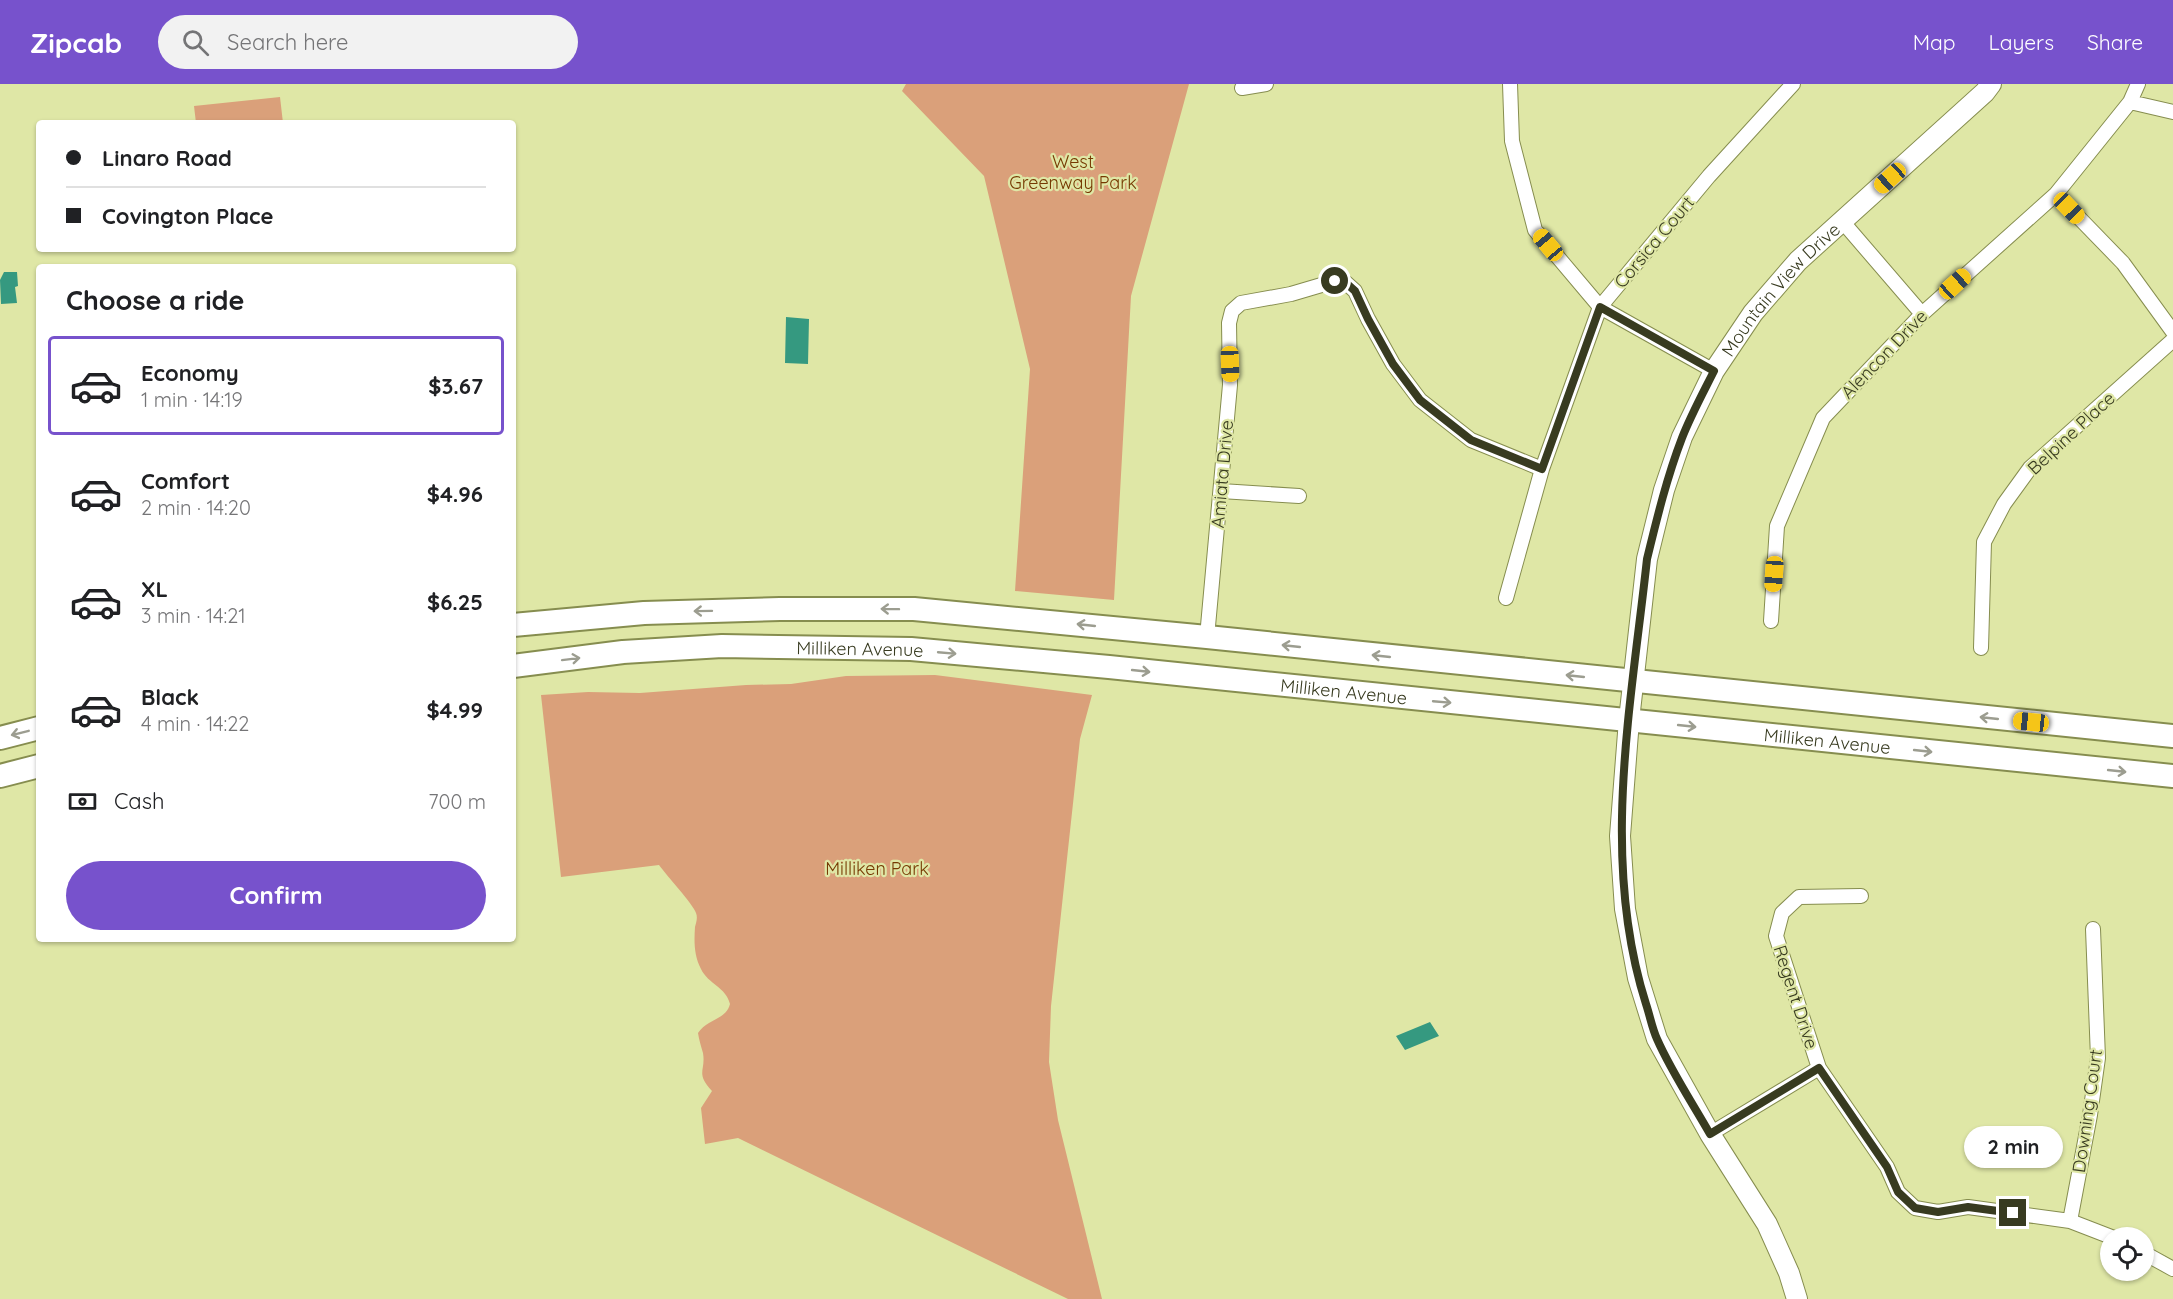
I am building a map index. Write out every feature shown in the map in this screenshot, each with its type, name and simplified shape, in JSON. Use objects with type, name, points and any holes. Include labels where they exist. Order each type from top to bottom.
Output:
[{"type":"main road","points":[[516,625],[644,613],[914,609],[2173,736]]},
{"type":"main road","name":"Milliken Avenue","points":[[516,666],[623,652],[722,646],[911,650],[1097,666],[1362,695],[2173,776]]},
{"type":"main road","points":[[0,738],[36,729]]},
{"type":"main road","points":[[0,776],[36,767]]},
{"type":"street","points":[[1242,88],[1266,84]]},
{"type":"street","points":[[1510,84],[1512,141],[1535,230],[1600,307],[1714,371]]},
{"type":"street","name":"Corsica Court","points":[[1506,598],[1542,469],[1600,307],[1709,176],[1794,84]]},
{"type":"street","name":"Mountain View Drive","points":[[1797,1299],[1789,1273],[1767,1224],[1710,1134],[1657,1039],[1638,978],[1625,909],[1620,836],[1629,720],[1647,559],[1664,490],[1682,437],[1714,371],[1753,314],[1798,261],[1985,92],[1991,84]]},
{"type":"street","name":"Alencon Drive","points":[[1771,621],[1777,526],[1823,418],[1922,314],[2056,194],[2130,102],[2138,84]]},
{"type":"street","points":[[2130,102],[2173,112]]},
{"type":"street","points":[[2056,194],[2123,263],[2173,332]]},
{"type":"street","points":[[1842,221],[1922,314]]},
{"type":"street","name":"Amiata Drive","points":[[1207,637],[1230,385],[1229,323],[1232,311],[1241,303],[1291,294],[1335,281],[1345,282],[1355,291],[1393,364],[1420,400],[1471,440],[1542,469]]},
{"type":"street","name":"Belpine Place","points":[[1980,648],[1984,542],[2004,504],[2030,468],[2173,340]]},
{"type":"street","points":[[1221,491],[1299,496]]},
{"type":"street","name":"Regent Drive","points":[[1861,896],[1799,897],[1782,913],[1776,936],[1819,1068],[1887,1167],[1898,1192],[1915,1208],[1938,1212],[1968,1207],[2070,1221]]},
{"type":"street","name":"Downing Court","points":[[2070,1221],[2098,1058],[2093,929]]},
{"type":"street","points":[[1710,1134],[1819,1068]]},
{"type":"street","points":[[2070,1221],[2100,1233]]},
{"type":"street","points":[[2154,1259],[2173,1269]]},
{"type":"green space","name":"West Greenway Park","points":[[906,84],[1189,84],[1131,296],[1114,600],[1015,591],[1030,369],[984,176],[902,91]]},
{"type":"green space","points":[[280,97],[283,120],[196,120],[194,106]]},
{"type":"green space","name":"Milliken Park","points":[[935,675],[1092,695],[1080,739],[1051,1006],[1049,1062],[1058,1120],[1102,1299],[1068,1299],[738,1138],[705,1144],[701,1108],[712,1091],[702,1076],[704,1059],[698,1033],[725,1013],[730,1004],[725,993],[704,974],[697,959],[695,927],[697,917],[694,909],[659,865],[561,877],[541,695],[588,692],[640,693],[791,684],[846,676]]},
{"type":"water","points":[[4,272],[17,272],[18,286],[15,287],[17,303],[1,304],[0,280]]},
{"type":"water","points":[[786,317],[809,319],[808,364],[785,363]]},
{"type":"water","points":[[1430,1022],[1439,1036],[1405,1050],[1396,1036]]},
{"type":"route","points":[[1335,281],[1345,282],[1355,291],[1393,364],[1420,400],[1471,440],[1542,469],[1600,307],[1714,371],[1682,437],[1664,490],[1647,559],[1629,720],[1620,836],[1625,909],[1638,978],[1657,1039],[1710,1134],[1819,1068],[1887,1167],[1898,1192],[1915,1208],[1938,1212],[1968,1207],[2013,1213]]}]
